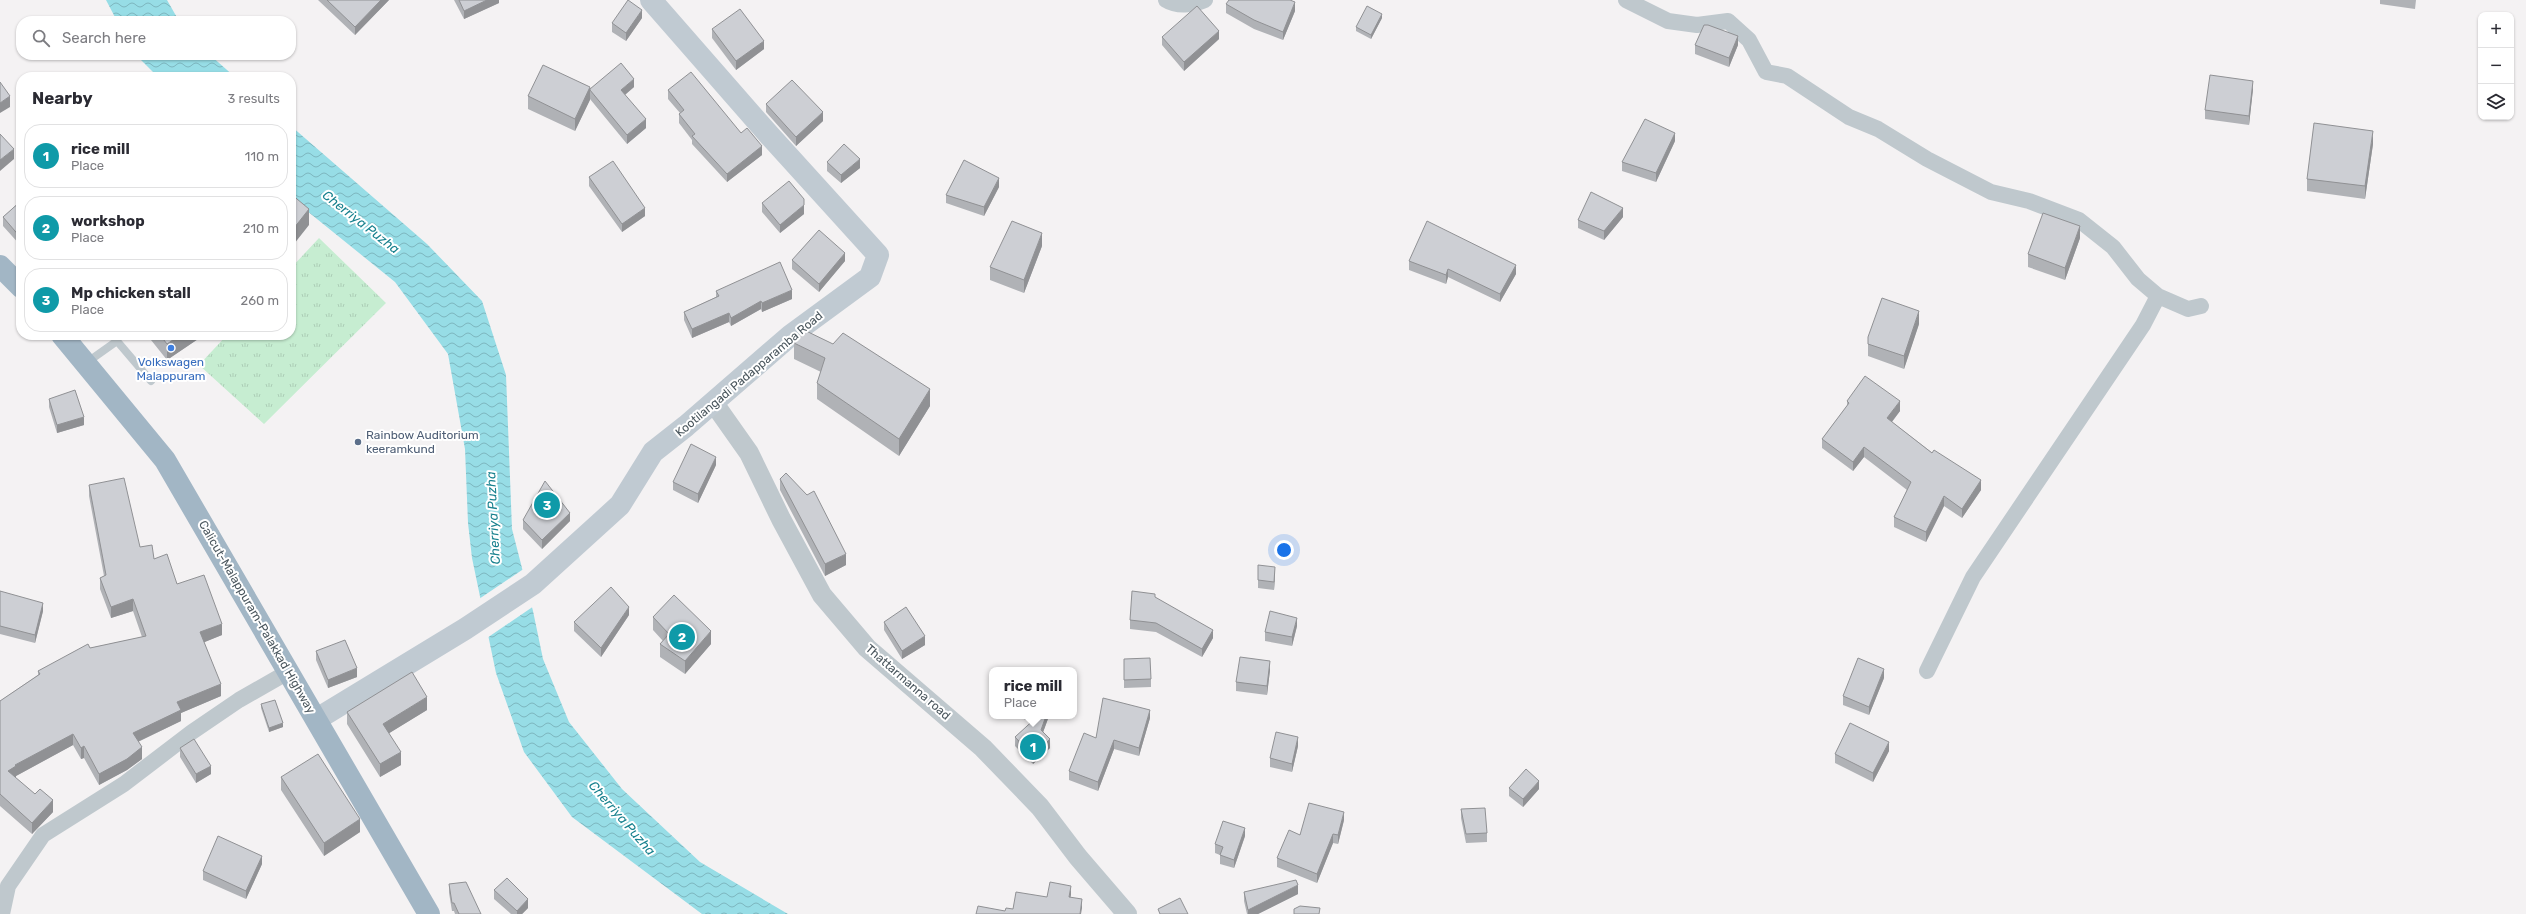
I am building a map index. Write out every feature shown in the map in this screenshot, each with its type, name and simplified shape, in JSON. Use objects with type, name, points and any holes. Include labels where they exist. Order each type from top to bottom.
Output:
[{"type":"highway","points":[[0,266],[16,282]]},
{"type":"highway","name":"Calicut-Malappuram-Palakkad Highway","points":[[66,340],[165,460],[288,672],[317,719],[353,786],[429,914]]},
{"type":"main road","name":"Kootilangadi Padapparamba Road","points":[[317,719],[465,629],[533,584],[620,506],[653,452],[791,335],[870,277],[878,255],[770,136],[651,0]]},
{"type":"street","points":[[1166,0],[1171,4],[1188,4],[1205,0]]},
{"type":"street","points":[[1626,0],[1668,21],[1697,25],[1728,21],[1748,40],[1766,72],[1787,76],[1849,117],[1878,129],[1928,159],[1991,192],[2029,201],[2079,220],[2113,247],[2138,279],[2158,296],[2188,309],[2201,306]]},
{"type":"street","points":[[1927,671],[1973,577],[2143,325],[2158,296]]},
{"type":"street","name":"Thattarmanna road","points":[[713,402],[749,453],[781,519],[822,595],[867,648],[983,748],[1040,807],[1078,857],[1127,914]]},
{"type":"street","points":[[2,914],[8,886],[43,835],[124,784],[192,732],[239,700],[288,672]]},
{"type":"lane","points":[[86,364],[115,340]]},
{"type":"lane","points":[[119,340],[150,381]]},
{"type":"green space","points":[[319,238],[386,303],[264,424],[199,365],[222,340],[296,340],[296,263]]},
{"type":"water","points":[[106,0],[167,0],[176,16],[114,16]]},
{"type":"water","points":[[141,60],[216,60],[229,72],[153,72]]},
{"type":"water","name":"Cherriya Puzha","points":[[296,130],[427,244],[482,301],[506,375],[512,529],[533,611],[543,659],[569,722],[622,789],[700,862],[788,914],[702,914],[572,817],[524,752],[496,673],[472,558],[468,523],[465,449],[448,354],[395,282],[296,202]]},
{"type":"pier","points":[[525,568],[534,606],[487,638],[479,599]]},
{"type":"building","points":[[327,0],[381,0],[355,27]]},
{"type":"building","points":[[459,0],[487,0],[464,11]]},
{"type":"building","points":[[628,0],[642,10],[626,33],[612,23]]},
{"type":"building","points":[[1229,0],[1290,0],[1295,2],[1283,32],[1254,20],[1226,4]]},
{"type":"building","points":[[1197,6],[1219,31],[1184,62],[1162,37]]},
{"type":"building","points":[[1367,6],[1382,14],[1371,35],[1356,27]]},
{"type":"building","points":[[740,9],[764,41],[736,61],[712,29]]},
{"type":"building","points":[[1704,25],[1708,25],[1738,36],[1729,58],[1695,45]]},
{"type":"building","points":[[621,63],[634,79],[621,90],[646,119],[627,135],[590,90]]},
{"type":"building","points":[[543,65],[590,87],[575,119],[528,96]]},
{"type":"building","points":[[691,72],[741,133],[747,128],[762,146],[727,174],[692,136],[695,134],[679,114],[684,110],[668,90]]},
{"type":"building","points":[[2210,75],[2253,81],[2249,116],[2205,110]]},
{"type":"building","points":[[792,80],[823,112],[796,137],[766,104]]},
{"type":"building","points":[[0,82],[10,96],[0,103]]},
{"type":"building","points":[[1645,119],[1675,133],[1656,173],[1622,162]]},
{"type":"building","points":[[2314,123],[2373,131],[2365,186],[2307,179]]},
{"type":"building","points":[[0,134],[14,149],[0,160]]},
{"type":"building","points":[[844,144],[860,159],[841,175],[827,162]]},
{"type":"building","points":[[964,160],[999,178],[984,207],[946,195]]},
{"type":"building","points":[[613,161],[645,208],[622,224],[589,177]]},
{"type":"building","points":[[789,181],[804,199],[804,205],[780,225],[762,203]]},
{"type":"building","points":[[1591,192],[1623,208],[1604,231],[1578,220]]},
{"type":"building","points":[[296,198],[309,209],[296,225]]},
{"type":"building","points":[[16,205],[16,232],[3,217]]},
{"type":"building","points":[[2043,213],[2080,226],[2065,268],[2028,254]]},
{"type":"building","points":[[1012,221],[1042,233],[1024,280],[990,267]]},
{"type":"building","points":[[1427,221],[1516,265],[1500,294],[1448,269],[1446,275],[1409,261]]},
{"type":"building","points":[[819,230],[845,253],[819,284],[792,260]]},
{"type":"building","points":[[780,262],[792,290],[762,303],[761,301],[731,318],[729,313],[692,329],[684,312],[719,296],[716,291]]},
{"type":"building","points":[[1882,298],[1919,311],[1904,356],[1868,344],[1868,337]]},
{"type":"building","points":[[802,329],[833,344],[843,333],[930,389],[899,439],[817,383],[825,358],[794,343]]},
{"type":"building","points":[[164,340],[173,340],[167,344]]},
{"type":"building","points":[[1865,376],[1900,401],[1887,418],[1932,453],[1934,450],[1981,480],[1962,509],[1944,496],[1926,532],[1894,517],[1911,482],[1864,447],[1853,462],[1822,439],[1849,403],[1847,401]]},
{"type":"building","points":[[75,390],[84,417],[57,425],[49,399]]},
{"type":"building","points":[[691,444],[716,457],[698,494],[673,482]]},
{"type":"building","points":[[786,473],[807,495],[814,491],[846,554],[825,564],[780,479]]},
{"type":"building","points":[[124,478],[140,547],[152,545],[154,559],[167,554],[177,584],[204,575],[222,624],[200,632],[221,684],[177,702],[181,710],[133,733],[142,747],[127,759],[99,774],[84,746],[81,748],[73,734],[15,765],[16,766],[8,771],[35,794],[40,789],[53,800],[32,823],[0,794],[0,701],[40,674],[38,671],[88,644],[90,648],[146,636],[133,599],[111,607],[100,578],[106,575],[89,485]]},
{"type":"building","points":[[545,481],[570,513],[542,540],[523,520]]},
{"type":"building","points":[[1258,565],[1275,567],[1274,582],[1258,580]]},
{"type":"building","points":[[611,587],[629,607],[601,648],[574,622]]},
{"type":"building","points":[[0,591],[43,603],[35,635],[0,626]]},
{"type":"building","points":[[1132,591],[1155,594],[1155,597],[1213,630],[1202,649],[1156,623],[1130,620]]},
{"type":"building","points":[[674,595],[711,631],[685,661],[660,644],[669,634],[653,617]]},
{"type":"building","points":[[906,607],[925,636],[902,651],[884,622]]},
{"type":"building","points":[[1270,611],[1297,618],[1292,637],[1265,632]]},
{"type":"building","points":[[345,640],[357,668],[328,680],[316,651]]},
{"type":"building","points":[[1240,657],[1270,661],[1267,686],[1236,682]]},
{"type":"building","points":[[1150,658],[1151,679],[1124,680],[1124,659]]},
{"type":"building","points":[[1858,658],[1884,669],[1869,707],[1843,696]]},
{"type":"building","points":[[412,672],[427,697],[383,724],[401,752],[380,764],[347,712]]},
{"type":"building","points":[[1103,698],[1150,710],[1139,748],[1114,740],[1098,782],[1069,771],[1084,733],[1096,738]]},
{"type":"building","points":[[275,700],[283,723],[269,728],[261,704]]},
{"type":"building","points":[[1035,719],[1045,719],[1041,730],[1050,739],[1033,756],[1015,737]]},
{"type":"building","points":[[1850,723],[1889,742],[1873,773],[1835,754]]},
{"type":"building","points":[[1276,732],[1298,737],[1292,764],[1270,758]]},
{"type":"building","points":[[194,739],[211,766],[196,774],[180,748]]},
{"type":"building","points":[[318,754],[360,819],[324,843],[281,777]]},
{"type":"building","points":[[1526,769],[1539,781],[1523,799],[1509,788]]},
{"type":"building","points":[[1309,803],[1344,812],[1338,835],[1333,834],[1317,874],[1277,858],[1289,830],[1300,835]]},
{"type":"building","points":[[1485,808],[1487,833],[1466,834],[1461,809]]},
{"type":"building","points":[[1223,821],[1245,828],[1234,860],[1220,855],[1223,847],[1215,844]]},
{"type":"building","points":[[218,836],[262,856],[246,891],[203,871]]},
{"type":"building","points":[[507,878],[528,899],[517,911],[494,890]]},
{"type":"building","points":[[1296,880],[1298,885],[1248,910],[1244,892]]},
{"type":"building","points":[[466,882],[481,914],[459,914],[454,903],[452,903],[449,884]]},
{"type":"building","points":[[1050,882],[1071,886],[1069,897],[1082,899],[1080,914],[976,914],[978,906],[1005,911],[1006,908],[1013,909],[1016,892],[1047,897]]},
{"type":"building","points":[[1180,898],[1188,914],[1160,914],[1158,909]]},
{"type":"building","points":[[1300,906],[1320,908],[1319,914],[1294,914],[1294,909]]},
{"type":"place","name":"Volkswagen Malappuram","points":[[171,348]]},
{"type":"place","name":"Rainbow Auditorium keeramkund","points":[[358,442]]},
{"type":"place","name":"Mp chicken stall","points":[[547,505]]},
{"type":"place","name":"workshop","points":[[682,637]]},
{"type":"place","name":"rice mill","points":[[1033,747]]}]
